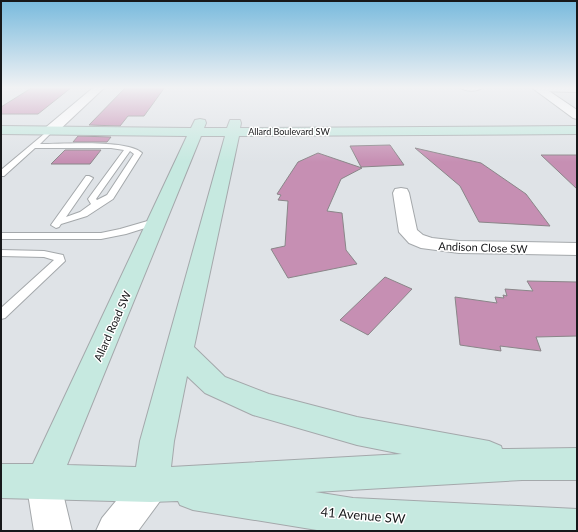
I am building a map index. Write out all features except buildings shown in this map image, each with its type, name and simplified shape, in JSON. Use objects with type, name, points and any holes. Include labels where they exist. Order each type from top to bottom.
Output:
[{"type":"street","points":[[55,127],[72,112]]},
{"type":"street","name":"Allard Boulevard SW","points":[[235,127],[577,122]]},
{"type":"street","name":"Allard Boulevard SW","points":[[1,123],[55,127]]},
{"type":"street","name":"Allard Boulevard SW","points":[[1,130],[55,127],[577,130]]},
{"type":"street","name":"Allard Road SW","points":[[43,481],[198,127]]},
{"type":"street","points":[[115,531],[151,485],[157,441],[235,127]]},
{"type":"street","name":"Andison Close SW","points":[[401,193],[408,232],[416,239],[428,244],[459,247],[577,249]]},
{"type":"street","points":[[180,351],[215,385],[264,406],[357,430],[522,464]]},
{"type":"street","name":"41 Avenue SW","points":[[1,481],[151,485],[522,464],[577,464]]},
{"type":"street","points":[[43,481],[53,531]]},
{"type":"street","name":"41 Avenue SW","points":[[151,485],[353,517],[577,528]]},
{"type":"lane","points":[[1,174],[55,127]]},
{"type":"lane","points":[[34,146],[111,146],[129,148],[138,154],[110,196],[87,213],[58,222]]},
{"type":"lane","points":[[96,205],[92,199],[129,148]]},
{"type":"lane","points":[[46,236],[58,222],[89,178]]},
{"type":"lane","points":[[1,236],[108,235],[158,221]]},
{"type":"lane","points":[[1,253],[44,254],[59,258],[60,261],[1,314]]}]
